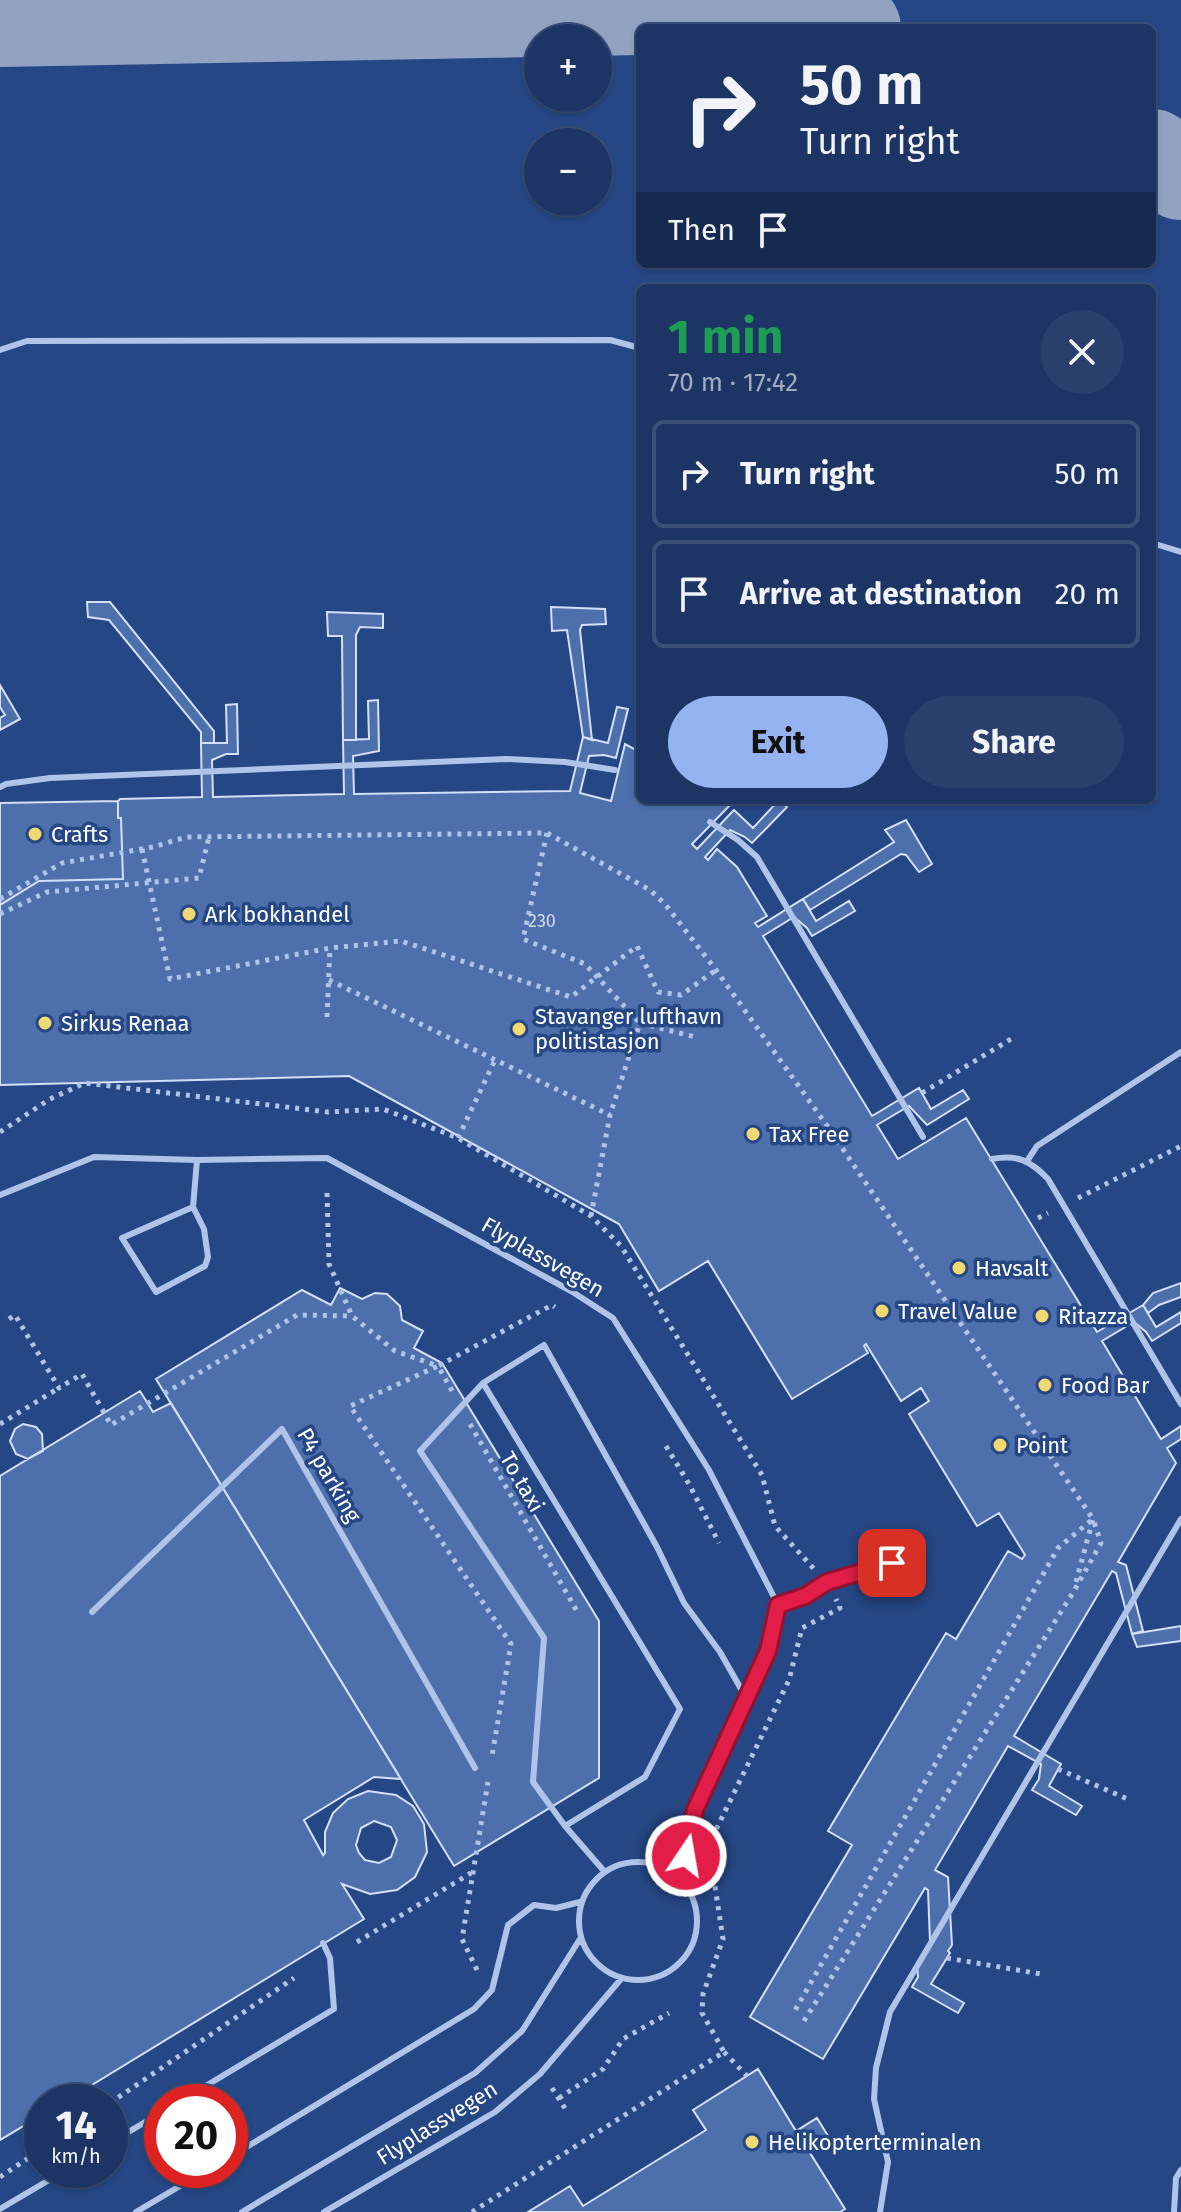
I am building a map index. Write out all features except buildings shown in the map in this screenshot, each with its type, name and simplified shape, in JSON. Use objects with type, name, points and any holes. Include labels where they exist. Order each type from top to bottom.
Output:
[{"type":"lane","points":[[0,350],[27,341],[610,340],[636,347]]},
{"type":"lane","points":[[1156,544],[1181,552]]},
{"type":"lane","points":[[0,787],[50,778],[506,759],[565,762],[615,770]]},
{"type":"lane","points":[[710,822],[757,857],[923,1137]]},
{"type":"lane","points":[[1027,1161],[1037,1146],[1181,1052]]},
{"type":"lane","name":"Flyplassvegen","points":[[0,1195],[94,1157],[197,1160],[327,1158],[571,1291],[613,1318],[709,1470],[778,1605]]},
{"type":"lane","points":[[992,1159],[1018,1157],[1035,1165],[1048,1179],[1181,1404]]},
{"type":"lane","points":[[193,1207],[122,1238],[156,1292],[205,1266],[208,1257],[204,1229],[193,1207],[197,1160]]},
{"type":"lane","points":[[604,1871],[565,1826],[533,1782],[544,1638],[420,1451],[483,1383],[544,1345],[657,1547],[684,1603],[720,1652],[745,1696]]},
{"type":"lane","points":[[483,1383],[680,1709],[645,1777],[565,1826]]},
{"type":"lane","name":"P4 parking","points":[[92,1612],[282,1429],[475,1768]]},
{"type":"lane","points":[[880,2212],[888,2162],[874,2099],[880,2047],[890,2012],[1181,1519]]},
{"type":"lane","points":[[681,1878],[695,1810],[768,1651],[778,1605],[805,1596],[827,1582],[892,1563]]},
{"type":"lane","points":[[629,1861],[657,1864],[681,1878],[695,1902],[698,1929],[688,1955],[669,1973],[646,1981],[621,1979],[595,1964],[580,1939],[580,1902],[589,1885],[604,1871],[629,1861]]},
{"type":"lane","points":[[248,2146],[474,2009],[492,1990],[508,1925],[534,1905],[556,1908],[580,1902]]},
{"type":"lane","points":[[242,2212],[475,2073],[522,2031],[580,1939]]},
{"type":"lane","points":[[209,2084],[334,2009],[330,1958],[323,1943]]},
{"type":"lane","name":"Flyplassvegen","points":[[324,2212],[495,2112],[540,2074],[621,1979]]},
{"type":"lane","points":[[1174,2212],[1176,2178],[1181,2170]]},
{"type":"lane","points":[[0,2209],[36,2188]]},
{"type":"lane","points":[[136,2212],[177,2188]]},
{"type":"lane","points":[[1168,2212],[1175,2199]]},
{"type":"path","points":[[547,833],[523,939],[585,964],[640,1023],[695,1037]]},
{"type":"path","points":[[0,899],[62,863],[142,849],[186,837],[547,833],[650,890],[665,904],[716,970],[830,1130],[1093,1519],[1101,1543],[804,2021]]},
{"type":"path","points":[[0,914],[47,892],[199,878],[209,837]]},
{"type":"path","points":[[142,849],[170,979],[330,948],[401,941],[571,997],[637,946],[658,992],[681,995],[716,970]]},
{"type":"path","points":[[327,1017],[330,948]]},
{"type":"path","points":[[329,980],[610,1115]]},
{"type":"path","points":[[591,1216],[610,1115],[640,1023]]},
{"type":"path","points":[[922,1093],[1016,1036]]},
{"type":"path","points":[[458,1138],[495,1060]]},
{"type":"path","points":[[0,1132],[50,1099],[85,1083]]},
{"type":"path","points":[[1077,1199],[1181,1146]]},
{"type":"path","points":[[327,1193],[329,1264],[352,1316],[395,1351],[438,1366],[552,1305],[563,1311]]},
{"type":"path","points":[[1038,1218],[1051,1212]]},
{"type":"path","points":[[9,1319],[15,1315],[59,1388]]},
{"type":"path","points":[[0,1424],[82,1374],[111,1425],[297,1315],[352,1316]]},
{"type":"path","name":"To taxi","points":[[438,1366],[578,1613]]},
{"type":"path","points":[[660,1435],[719,1543]]},
{"type":"path","points":[[1074,1591],[1093,1519]]},
{"type":"path","points":[[793,2014],[1058,1548],[1093,1519]]},
{"type":"path","points":[[747,2076],[724,2052],[702,2013],[703,1994],[723,1939],[709,1845],[789,1680],[802,1628],[840,1608],[827,1582],[806,1561]]},
{"type":"path","points":[[1058,1769],[1130,1800]]},
{"type":"path","points":[[357,1942],[472,1873]]},
{"type":"path","points":[[947,1958],[1041,1974]]},
{"type":"path","points":[[128,2091],[294,1978]]},
{"type":"path","points":[[559,2098],[603,2069],[623,2039],[669,2013]]},
{"type":"path","points":[[472,2212],[724,2052]]},
{"type":"path","points":[[551,2088],[566,2110]]},
{"type":"path","points":[[0,2177],[24,2161]]},
{"type":"taxiway","points":[[0,21],[692,8],[779,14],[833,24]]},
{"type":"taxiway","points":[[1156,158],[1181,174]]},
{"type":"place","name":"Crafts","points":[[35,834]]},
{"type":"place","name":"Ark bokhandel","points":[[189,914]]},
{"type":"place","name":"Sirkus Renaa","points":[[45,1023]]},
{"type":"place","name":"Stavanger lufthavn politistasjon","points":[[519,1029]]},
{"type":"place","name":"Tax Free","points":[[753,1134]]},
{"type":"place","name":"Havsalt","points":[[959,1268]]},
{"type":"place","name":"Travel Value","points":[[882,1311]]},
{"type":"place","name":"Ritazza","points":[[1042,1316]]},
{"type":"place","name":"Food Bar","points":[[1045,1385]]},
{"type":"place","name":"Point","points":[[1000,1445]]},
{"type":"place","name":"Helikopterterminalen","points":[[752,2142]]},
{"type":"route","points":[[686,1856],[695,1810],[768,1651],[778,1605],[805,1596],[827,1582],[892,1563]]}]
